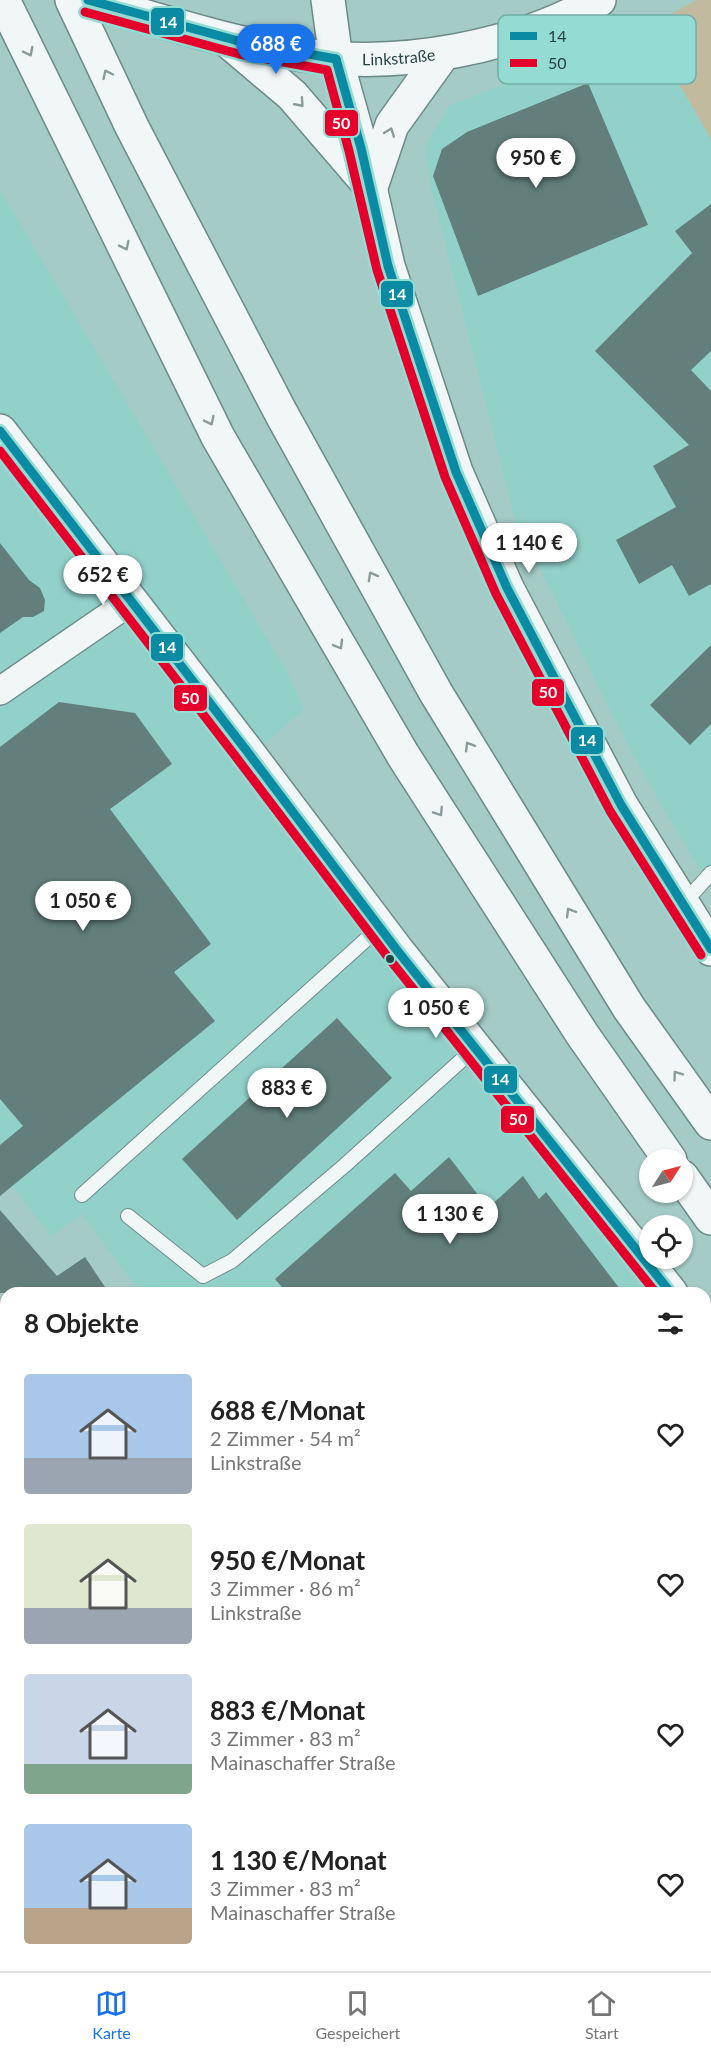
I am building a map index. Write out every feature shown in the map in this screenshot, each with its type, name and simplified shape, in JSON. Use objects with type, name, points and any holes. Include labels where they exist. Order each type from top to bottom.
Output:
[{"type":"main road","points":[[3,0],[100,193],[218,437],[403,755],[582,1034],[662,1149]]},
{"type":"main road","points":[[72,0],[132,127],[281,412],[436,693],[629,1008],[711,1123]]},
{"type":"main road","name":"Linkstraße","points":[[88,0],[224,37],[302,55],[377,58],[443,54],[498,40]]},
{"type":"main road","name":"Linkstraße","points":[[565,15],[599,0]]},
{"type":"main road","points":[[328,2],[336,58],[371,187],[388,266],[456,472],[507,588],[621,805],[711,949]]},
{"type":"main road","points":[[224,37],[292,95],[371,187]]},
{"type":"main road","points":[[371,187],[392,124],[443,54]]},
{"type":"main road","points":[[0,431],[380,927],[666,1287]]},
{"type":"main road","points":[[693,1193],[711,1218]]},
{"type":"street","points":[[0,691],[132,601]]},
{"type":"lane","points":[[683,904],[711,873]]},
{"type":"lane","points":[[82,1195],[380,927]]},
{"type":"lane","points":[[128,1216],[203,1276],[232,1261],[344,1166],[475,1048]]},
{"type":"shaded area","points":[[697,0],[711,0],[711,139],[679,84],[696,84],[696,15],[669,15]]},
{"type":"shaded area","points":[[504,84],[679,84],[711,139],[711,887],[660,803],[618,726],[514,516],[431,188],[425,147],[449,106]]},
{"type":"shaded area","points":[[0,190],[287,672],[304,709],[235,770],[453,1052],[641,1287],[137,1287],[82,1214],[51,1236],[0,1170]]},
{"type":"building","points":[[588,84],[648,225],[478,296],[433,176],[442,149],[467,132]]},
{"type":"building","points":[[711,204],[711,351],[691,370],[711,391],[711,584],[689,596],[672,565],[639,584],[616,540],[676,507],[653,466],[689,445],[595,351],[692,253],[675,231]]},
{"type":"building","points":[[0,543],[29,580],[40,588],[45,600],[44,611],[33,617],[23,617],[0,633]]},
{"type":"building","points":[[711,645],[711,724],[690,745],[650,705]]},
{"type":"building","points":[[59,702],[135,713],[172,764],[110,809],[211,944],[174,972],[215,1021],[0,1196],[0,1145],[23,1126],[0,1099],[0,747]]},
{"type":"building","points":[[337,1018],[392,1078],[237,1220],[182,1159]]},
{"type":"building","points":[[449,1157],[488,1208],[523,1176],[539,1199],[546,1192],[618,1287],[282,1287],[275,1279],[395,1173],[411,1191]]},
{"type":"building","points":[[0,1210],[57,1276],[85,1257],[105,1287],[0,1287]]},
{"type":"transit line","name":"14","points":[[88,0],[242,42],[336,59]]},
{"type":"transit line","name":"50","points":[[85,12],[239,54],[327,70],[377,270],[445,477],[496,594],[610,811],[701,955]]},
{"type":"transit line","name":"14","points":[[336,59],[361,148],[388,266],[456,472],[507,588],[621,805],[711,949]]},
{"type":"transit line","name":"14","points":[[0,431],[396,949],[666,1287]]},
{"type":"transit line","name":"50","points":[[0,451],[387,956],[651,1287]]}]
